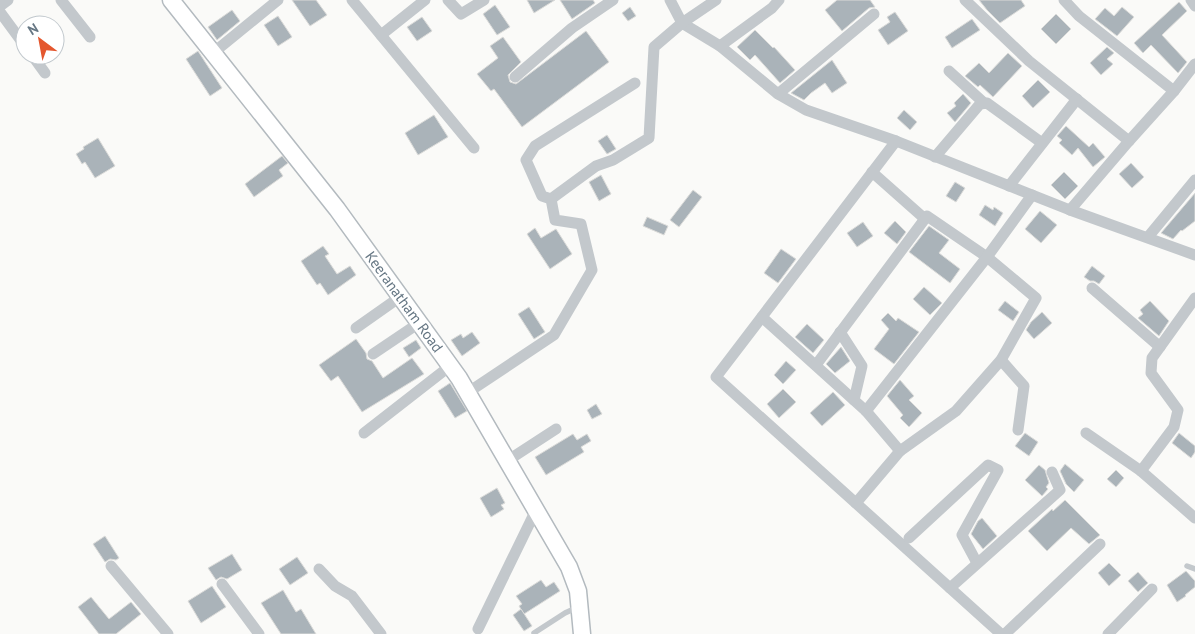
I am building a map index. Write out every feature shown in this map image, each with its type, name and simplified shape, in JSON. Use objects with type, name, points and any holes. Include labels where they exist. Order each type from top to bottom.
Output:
[{"type":"street","points":[[0,6],[8,0]]},
{"type":"street","points":[[61,0],[90,37]]},
{"type":"street","name":"Keeranatham Road","points":[[171,0],[337,209],[467,392],[569,567],[578,591],[582,634]]},
{"type":"street","points":[[213,53],[266,4],[278,0]]},
{"type":"street","points":[[352,0],[474,148]]},
{"type":"street","points":[[382,35],[425,0]]},
{"type":"street","points":[[448,0],[460,14],[484,0]]},
{"type":"street","points":[[515,77],[572,28],[613,0]]},
{"type":"street","points":[[670,0],[682,23],[720,46],[778,94],[806,110],[896,141],[1070,210],[1195,255]]},
{"type":"street","points":[[551,199],[596,166],[613,160],[649,138],[654,47],[682,23],[716,0]]},
{"type":"street","points":[[720,46],[780,0]]},
{"type":"street","points":[[965,0],[1029,61],[1129,141]]},
{"type":"street","points":[[1064,0],[1079,16],[1174,91]]},
{"type":"street","points":[[1191,0],[1195,6]]},
{"type":"street","points":[[0,12],[15,32]]},
{"type":"street","points":[[778,94],[874,14]]},
{"type":"street","points":[[1070,210],[1174,91],[1195,64]]},
{"type":"street","points":[[39,65],[45,73]]},
{"type":"street","points":[[949,70],[983,102],[1042,143]]},
{"type":"street","points":[[551,199],[542,196],[526,160],[535,146],[635,83]]},
{"type":"street","points":[[1009,186],[1077,99]]},
{"type":"street","points":[[935,157],[983,102]]},
{"type":"street","points":[[896,141],[716,377],[1003,634],[1100,544]]},
{"type":"street","points":[[872,172],[925,219]]},
{"type":"street","points":[[1148,237],[1195,180]]},
{"type":"street","points":[[866,411],[1032,195]]},
{"type":"street","points":[[467,392],[554,335],[592,270],[580,224],[555,220],[551,199]]},
{"type":"street","points":[[816,365],[928,216],[987,256],[1036,298],[1001,360],[956,411],[900,451],[856,503]]},
{"type":"street","points":[[1092,288],[1160,347]]},
{"type":"street","points":[[356,328],[400,297]]},
{"type":"street","points":[[1141,471],[1174,427],[1178,410],[1151,373],[1152,358],[1195,298]]},
{"type":"street","points":[[762,317],[866,411],[900,451]]},
{"type":"street","points":[[373,354],[419,323]]},
{"type":"street","points":[[840,332],[862,366],[854,400]]},
{"type":"street","points":[[1001,360],[1024,386],[1018,430]]},
{"type":"street","points":[[364,433],[450,366]]},
{"type":"street","points":[[507,461],[556,429]]},
{"type":"street","points":[[1086,433],[1141,471],[1195,518]]},
{"type":"street","points":[[909,538],[988,465],[998,470],[962,534],[977,563]]},
{"type":"street","points":[[950,588],[1060,490],[1052,472]]},
{"type":"street","points":[[477,632],[536,510]]},
{"type":"street","points":[[111,566],[168,634]]},
{"type":"street","points":[[319,569],[335,586],[352,596],[381,634]]},
{"type":"street","points":[[222,584],[259,634]]},
{"type":"street","points":[[1108,634],[1152,589]]},
{"type":"lane","points":[[1187,566],[1195,568]]},
{"type":"lane","points":[[534,633],[565,613],[580,606]]},
{"type":"building","points":[[292,0],[316,0],[327,15],[310,26]]},
{"type":"building","points":[[527,0],[555,0],[534,13]]},
{"type":"building","points":[[560,0],[593,0],[595,3],[572,19]]},
{"type":"building","points":[[837,0],[870,0],[875,7],[869,8],[842,31],[825,10]]},
{"type":"building","points":[[979,0],[1021,0],[1025,6],[1000,23]]},
{"type":"building","points":[[1179,2],[1187,11],[1162,35],[1187,62],[1178,73],[1151,45],[1143,53],[1134,43]]},
{"type":"building","points":[[495,5],[510,27],[497,35],[483,14]]},
{"type":"building","points":[[630,7],[636,16],[628,21],[622,13]]},
{"type":"building","points":[[1122,7],[1134,17],[1117,36],[1095,19],[1105,8],[1114,16]]},
{"type":"building","points":[[232,10],[240,21],[217,40],[208,27]]},
{"type":"building","points":[[895,12],[908,31],[888,45],[878,30],[890,22],[887,17]]},
{"type":"building","points":[[1056,14],[1071,29],[1056,44],[1041,29]]},
{"type":"building","points":[[278,16],[292,37],[278,46],[264,25]]},
{"type":"building","points":[[422,17],[432,31],[417,41],[407,27]]},
{"type":"building","points":[[972,19],[980,30],[952,48],[945,37]]},
{"type":"building","points":[[755,30],[795,70],[780,83],[755,55],[750,60],[737,47]]},
{"type":"building","points":[[586,31],[609,62],[522,127],[494,89],[491,91],[477,74],[498,58],[490,46],[503,37],[521,62],[508,75],[510,82],[516,84]]},
{"type":"building","points":[[1107,47],[1114,53],[1107,59],[1113,64],[1101,75],[1090,63]]},
{"type":"building","points":[[198,51],[222,88],[210,96],[186,59]]},
{"type":"building","points":[[1008,53],[1022,66],[993,97],[980,85],[978,87],[965,76],[979,63],[989,73]]},
{"type":"building","points":[[832,60],[847,83],[832,93],[825,83],[804,100],[791,93]]},
{"type":"building","points":[[1038,80],[1050,92],[1033,108],[1022,96]]},
{"type":"building","points":[[963,94],[971,103],[955,122],[947,113],[956,106],[954,103]]},
{"type":"building","points":[[904,110],[917,122],[910,130],[897,118]]},
{"type":"building","points":[[434,115],[448,137],[418,155],[405,133]]},
{"type":"building","points":[[1066,126],[1089,147],[1093,143],[1105,157],[1093,167],[1078,148],[1072,155],[1059,143],[1062,140],[1057,136]]},
{"type":"building","points":[[607,135],[616,149],[607,154],[598,141]]},
{"type":"building","points":[[98,138],[115,166],[95,178],[85,162],[82,164],[76,154],[84,149],[83,147]]},
{"type":"building","points":[[282,156],[288,163],[279,170],[283,176],[254,197],[245,184]]},
{"type":"building","points":[[1131,163],[1144,177],[1132,188],[1119,174]]},
{"type":"building","points":[[1064,172],[1078,186],[1065,199],[1051,185]]},
{"type":"building","points":[[601,175],[611,194],[599,201],[589,182]]},
{"type":"building","points":[[955,182],[965,188],[956,202],[946,196]]},
{"type":"building","points":[[693,190],[702,197],[679,227],[670,220]]},
{"type":"building","points":[[1195,193],[1195,221],[1181,230],[1173,239],[1161,233]]},
{"type":"building","points":[[985,205],[993,210],[994,207],[1003,213],[995,226],[979,215]]},
{"type":"building","points":[[1040,211],[1057,225],[1041,243],[1025,229]]},
{"type":"building","points":[[647,217],[668,226],[664,235],[643,226]]},
{"type":"building","points":[[895,221],[906,232],[897,244],[884,233]]},
{"type":"building","points":[[863,222],[873,236],[857,247],[847,233]]},
{"type":"building","points":[[929,226],[949,240],[939,253],[960,269],[950,283],[909,252]]},
{"type":"building","points":[[535,228],[541,238],[556,229],[572,254],[550,269],[527,234]]},
{"type":"building","points":[[323,246],[329,254],[325,256],[337,274],[350,266],[356,275],[328,295],[320,283],[317,285],[301,261]]},
{"type":"building","points":[[781,249],[796,259],[778,283],[764,273]]},
{"type":"building","points":[[1092,266],[1105,276],[1099,284],[1084,277]]},
{"type":"building","points":[[924,287],[942,303],[930,315],[913,299]]},
{"type":"building","points":[[1005,301],[1019,312],[1013,321],[998,310]]},
{"type":"building","points":[[1150,301],[1169,321],[1159,336],[1138,318],[1143,314],[1140,310]]},
{"type":"building","points":[[529,307],[545,332],[534,339],[518,314]]},
{"type":"building","points":[[1042,312],[1052,323],[1034,339],[1026,330],[1031,322]]},
{"type":"building","points":[[888,313],[896,321],[898,318],[919,332],[894,364],[874,349],[889,329],[881,320]]},
{"type":"building","points":[[807,324],[824,340],[813,353],[795,337]]},
{"type":"building","points":[[472,332],[480,343],[462,356],[451,340],[461,334],[463,338]]},
{"type":"building","points":[[356,339],[366,353],[367,359],[372,361],[383,378],[412,358],[424,374],[362,412],[338,376],[331,381],[319,365]]},
{"type":"building","points":[[416,340],[421,348],[409,357],[403,348]]},
{"type":"building","points":[[841,347],[850,361],[835,373],[826,364]]},
{"type":"building","points":[[786,361],[796,370],[783,384],[774,375]]},
{"type":"building","points":[[900,380],[914,396],[909,400],[922,413],[909,427],[900,418],[903,415],[887,396]]},
{"type":"building","points":[[450,383],[467,411],[455,418],[438,391]]},
{"type":"building","points":[[783,389],[796,402],[779,418],[767,404]]},
{"type":"building","points":[[833,392],[845,405],[822,426],[810,413]]},
{"type":"building","points":[[596,404],[602,414],[592,419],[587,410]]},
{"type":"building","points":[[1025,433],[1038,442],[1029,456],[1015,446]]},
{"type":"building","points":[[1179,433],[1195,446],[1195,452],[1191,458],[1172,443]]},
{"type":"building","points":[[573,434],[577,440],[587,434],[591,441],[581,447],[584,452],[546,475],[535,457]]},
{"type":"building","points":[[1065,464],[1084,480],[1074,492],[1066,484],[1060,471]]},
{"type":"building","points":[[1039,465],[1045,470],[1049,483],[1046,487],[1048,489],[1042,496],[1025,480]]},
{"type":"building","points":[[1116,470],[1124,478],[1116,487],[1107,479]]},
{"type":"building","points":[[497,488],[505,503],[501,505],[504,509],[491,517],[480,498]]},
{"type":"building","points":[[1065,500],[1100,535],[1089,544],[1071,528],[1047,551],[1028,531]]},
{"type":"building","points":[[982,518],[997,536],[983,549],[971,534],[978,521]]},
{"type":"building","points":[[105,536],[119,558],[116,560],[110,559],[105,562],[93,544]]},
{"type":"building","points":[[232,554],[242,570],[227,579],[221,577],[216,580],[208,568]]},
{"type":"building","points":[[297,557],[308,573],[290,585],[279,569]]},
{"type":"building","points":[[1109,563],[1121,575],[1109,586],[1098,573]]},
{"type":"building","points":[[1186,571],[1195,581],[1195,587],[1177,602],[1167,585]]},
{"type":"building","points":[[1138,572],[1148,583],[1138,592],[1128,581]]},
{"type":"building","points":[[541,580],[546,587],[554,582],[560,591],[524,614],[519,606],[522,604],[516,596]]},
{"type":"building","points":[[212,586],[226,607],[201,623],[188,601]]},
{"type":"building","points":[[283,590],[296,612],[301,609],[316,634],[281,634],[261,603]]},
{"type":"building","points":[[91,597],[109,619],[131,602],[141,614],[116,634],[99,634],[78,607]]},
{"type":"building","points":[[521,609],[532,626],[524,631],[513,615]]}]
